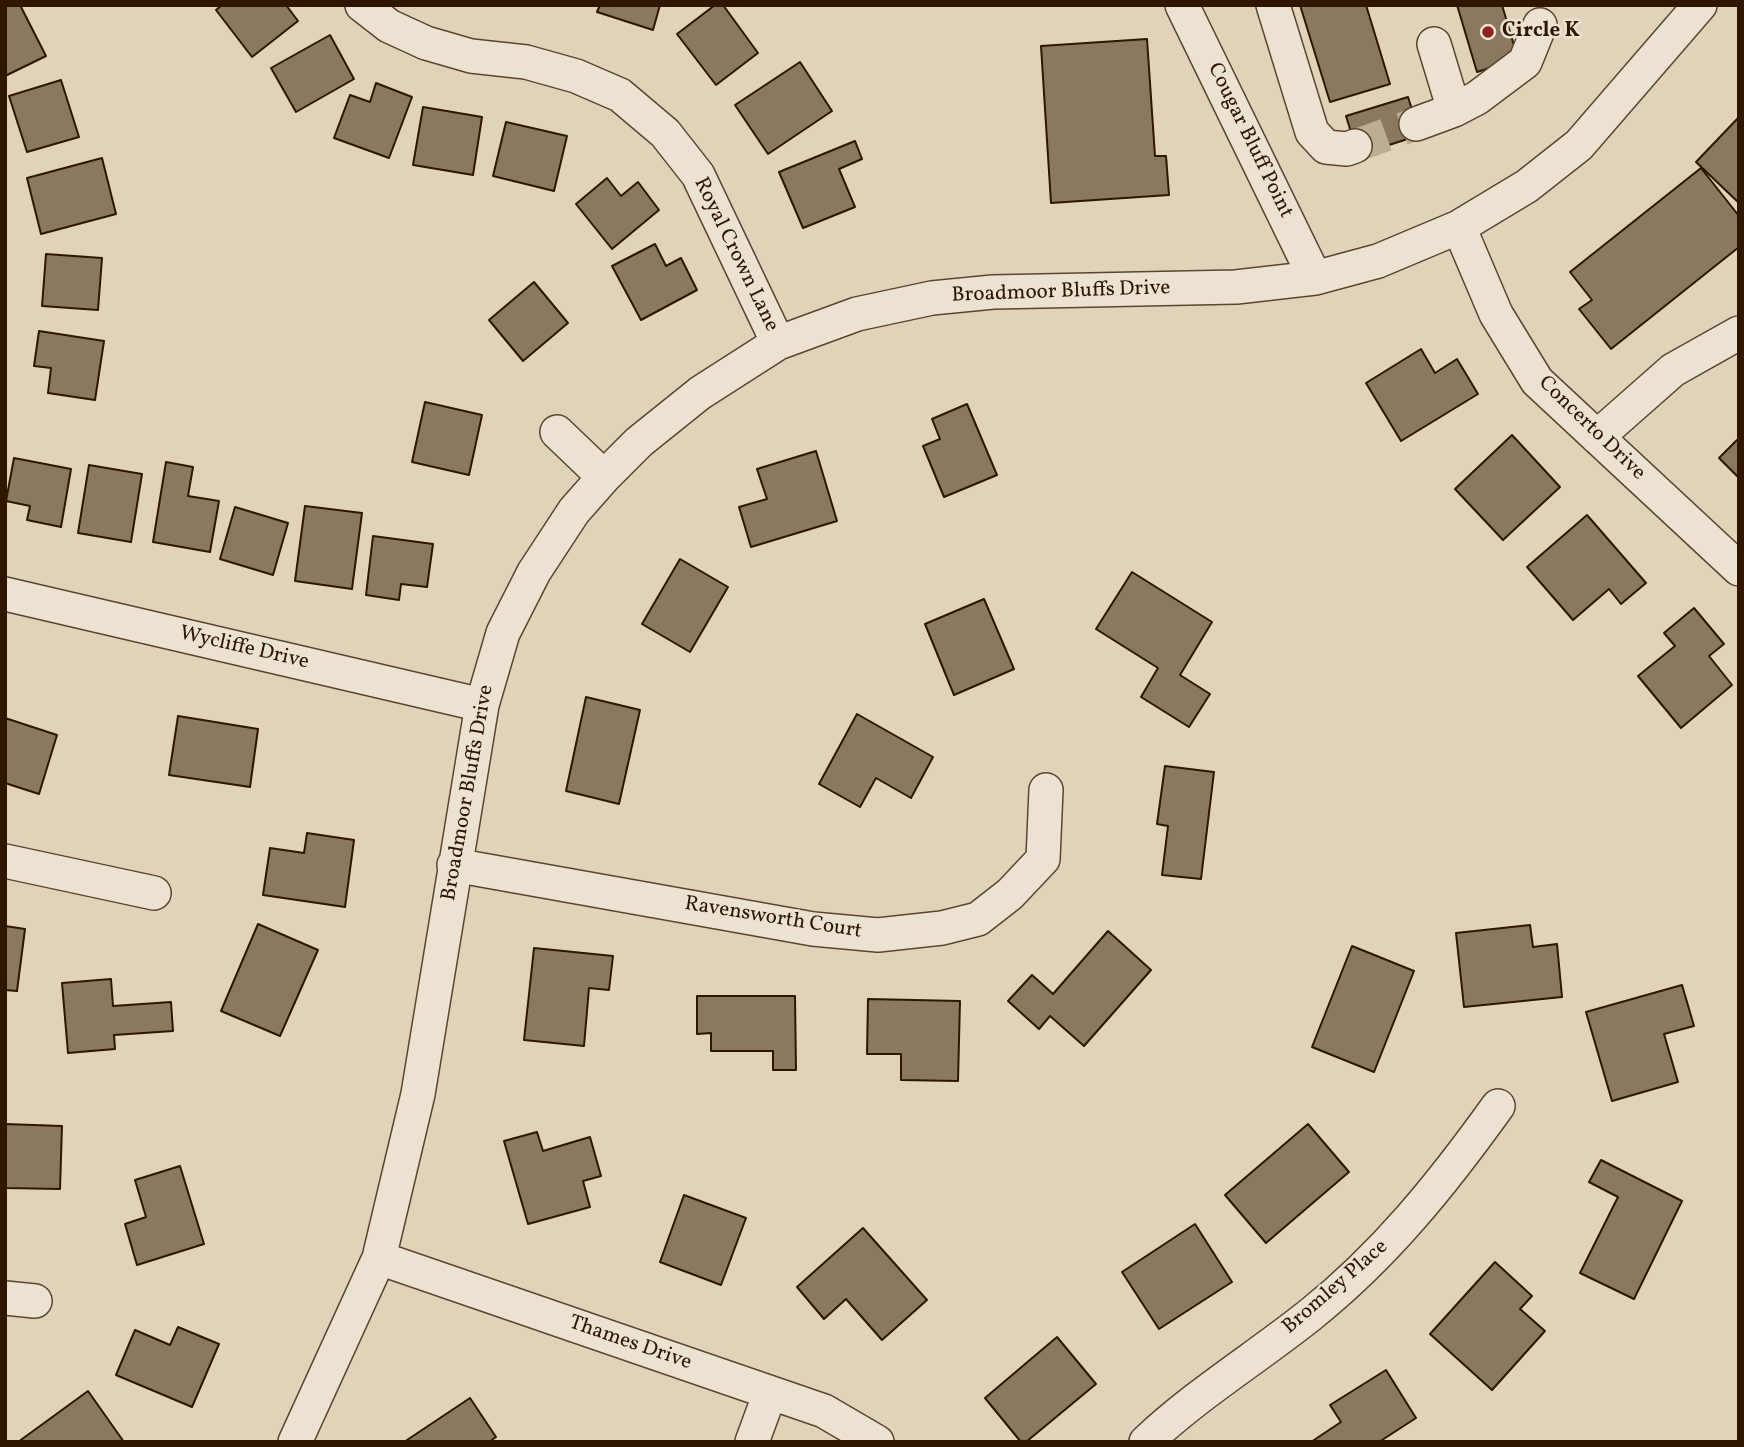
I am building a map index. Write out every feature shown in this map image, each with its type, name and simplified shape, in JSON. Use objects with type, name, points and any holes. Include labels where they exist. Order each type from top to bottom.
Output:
[{"type":"street","name":"Royal Crown Lane","points":[[362,5],[389,26],[426,43],[471,57],[539,66],[576,76],[620,95],[665,133],[698,175],[778,344]]},
{"type":"street","name":"Cougar Bluff Point","points":[[1182,5],[1315,278]]},
{"type":"street","points":[[1273,5],[1312,131],[1326,147],[1347,149],[1356,146]]},
{"type":"street","name":"Broadmoor Bluffs Drive","points":[[295,1442],[379,1258],[418,1094],[482,705],[503,633],[534,572],[574,511],[604,477],[639,442],[700,393],[778,344],[857,314],[932,298],[993,292],[1236,287],[1315,278],[1378,261],[1459,227],[1527,186],[1579,145],[1699,6]]},
{"type":"street","points":[[1416,124],[1477,98],[1525,62],[1540,26]]},
{"type":"street","points":[[1434,44],[1454,110]]},
{"type":"street","name":"Concerto Drive","points":[[1459,227],[1496,314],[1537,380],[1739,569]]},
{"type":"street","points":[[1597,436],[1673,370],[1739,333]]},
{"type":"street","points":[[557,432],[604,477]]},
{"type":"street","name":"Wycliffe Drive","points":[[5,594],[482,705]]},
{"type":"street","name":"Ravensworth Court","points":[[454,865],[813,929],[878,935],[942,928],[978,919],[1010,894],[1043,859],[1046,790]]},
{"type":"street","points":[[5,861],[154,893]]},
{"type":"street","name":"Bromley Place","points":[[1146,1442],[1226,1377],[1311,1314],[1371,1261],[1418,1212],[1498,1107]]},
{"type":"street","name":"Thames Drive","points":[[379,1258],[824,1411],[877,1442]]},
{"type":"street","points":[[752,1442],[770,1392]]},
{"type":"building","points":[[20,5],[46,56],[5,76],[5,6]]},
{"type":"building","points":[[222,5],[286,5],[298,21],[252,57],[216,10]]},
{"type":"building","points":[[600,5],[660,5],[653,30],[597,12]]},
{"type":"building","points":[[715,5],[723,5],[758,53],[716,85],[677,34]]},
{"type":"building","points":[[1300,5],[1366,5],[1390,84],[1330,102]]},
{"type":"building","name":"Circle K","points":[[1457,5],[1502,5],[1518,59],[1477,72]]},
{"type":"building","points":[[330,35],[354,79],[296,112],[271,68]]},
{"type":"building","points":[[1147,39],[1155,156],[1166,156],[1169,195],[1051,203],[1041,46]]},
{"type":"building","points":[[800,62],[832,111],[768,154],[735,105]]},
{"type":"building","points":[[61,80],[79,137],[27,152],[9,96]]},
{"type":"building","points":[[376,83],[412,97],[389,158],[334,138],[350,95],[370,102]]},
{"type":"building","points":[[1408,97],[1420,135],[1358,155],[1346,116]]},
{"type":"building","points":[[423,107],[482,117],[473,175],[413,165]]},
{"type":"building","points":[[1739,117],[1739,203],[1696,162]]},
{"type":"building","points":[[506,122],[567,136],[554,191],[493,176]]},
{"type":"building","points":[[855,141],[862,159],[839,169],[855,207],[803,228],[779,172]]},
{"type":"building","points":[[102,158],[116,214],[41,234],[27,178]]},
{"type":"building","points":[[1701,168],[1739,216],[1739,247],[1611,349],[1579,309],[1592,300],[1570,272]]},
{"type":"building","points":[[607,178],[621,196],[638,182],[659,210],[612,249],[576,204]]},
{"type":"building","points":[[655,244],[666,266],[681,258],[697,290],[641,320],[612,266]]},
{"type":"building","points":[[46,254],[102,258],[98,310],[42,306]]},
{"type":"building","points":[[534,282],[568,323],[523,361],[489,320]]},
{"type":"building","points":[[39,331],[104,341],[95,400],[48,393],[51,368],[34,366]]},
{"type":"building","points":[[1421,349],[1435,373],[1457,359],[1478,394],[1401,441],[1366,383]]},
{"type":"building","points":[[425,402],[482,415],[469,475],[412,462]]},
{"type":"building","points":[[967,404],[997,475],[944,497],[923,446],[940,439],[932,419]]},
{"type":"building","points":[[1512,435],[1560,487],[1503,540],[1455,489]]},
{"type":"building","points":[[1739,438],[1739,478],[1719,458]]},
{"type":"building","points":[[816,451],[837,521],[751,547],[739,507],[767,499],[757,469]]},
{"type":"building","points":[[14,458],[71,469],[61,527],[27,520],[30,506],[6,501]]},
{"type":"building","points":[[166,462],[193,467],[188,496],[219,501],[210,552],[153,542]]},
{"type":"building","points":[[89,465],[142,474],[131,542],[78,533]]},
{"type":"building","points":[[305,506],[362,513],[352,589],[295,581]]},
{"type":"building","points":[[235,507],[288,523],[273,575],[220,559]]},
{"type":"building","points":[[1587,515],[1646,583],[1621,604],[1609,589],[1573,620],[1527,567]]},
{"type":"building","points":[[373,536],[433,544],[427,587],[401,584],[399,600],[366,595]]},
{"type":"building","points":[[680,559],[728,587],[690,652],[642,624]]},
{"type":"building","points":[[1132,572],[1212,622],[1180,675],[1210,694],[1189,727],[1141,697],[1158,668],[1096,629]]},
{"type":"building","points":[[984,599],[1014,669],[954,695],[925,624]]},
{"type":"building","points":[[1694,608],[1724,644],[1709,656],[1732,685],[1681,728],[1638,676],[1675,646],[1664,633]]},
{"type":"building","points":[[586,697],[640,710],[619,804],[566,791]]},
{"type":"building","points":[[857,714],[933,757],[911,798],[876,778],[860,807],[819,784]]},
{"type":"building","points":[[178,716],[258,729],[250,787],[169,775]]},
{"type":"building","points":[[5,718],[57,735],[39,794],[5,783]]},
{"type":"building","points":[[1165,766],[1214,772],[1201,879],[1162,875],[1168,826],[1157,824]]},
{"type":"building","points":[[307,833],[354,840],[345,907],[263,895],[270,848],[304,853]]},
{"type":"building","points":[[258,924],[318,950],[280,1036],[221,1011]]},
{"type":"building","points":[[1530,925],[1533,947],[1557,944],[1562,997],[1464,1007],[1456,933]]},
{"type":"building","points":[[5,926],[25,929],[17,991],[5,990]]},
{"type":"building","points":[[1108,931],[1151,970],[1084,1046],[1050,1016],[1039,1029],[1008,1001],[1032,975],[1053,994]]},
{"type":"building","points":[[1352,946],[1414,971],[1374,1072],[1312,1047]]},
{"type":"building","points":[[534,948],[613,956],[609,990],[589,988],[584,1046],[524,1040]]},
{"type":"building","points":[[111,979],[113,1006],[171,1002],[173,1031],[114,1035],[115,1049],[68,1053],[62,983]]},
{"type":"building","points":[[1682,985],[1694,1026],[1664,1034],[1678,1082],[1612,1101],[1586,1012]]},
{"type":"building","points":[[697,996],[795,996],[796,1070],[773,1070],[773,1051],[711,1051],[711,1033],[697,1034]]},
{"type":"building","points":[[868,999],[960,1001],[958,1081],[901,1080],[901,1054],[867,1054]]},
{"type":"building","points":[[5,1124],[62,1126],[60,1189],[5,1188]]},
{"type":"building","points":[[1308,1124],[1349,1172],[1266,1243],[1225,1195]]},
{"type":"building","points":[[537,1132],[543,1151],[590,1137],[601,1176],[583,1181],[590,1207],[528,1224],[504,1141]]},
{"type":"building","points":[[1601,1160],[1682,1201],[1634,1299],[1580,1273],[1618,1197],[1589,1182]]},
{"type":"building","points":[[180,1166],[204,1244],[137,1265],[125,1224],[146,1217],[135,1180]]},
{"type":"building","points":[[684,1195],[746,1218],[721,1285],[660,1262]]},
{"type":"building","points":[[1195,1224],[1232,1282],[1159,1329],[1122,1272]]},
{"type":"building","points":[[863,1228],[927,1300],[882,1340],[846,1299],[824,1319],[797,1287]]},
{"type":"building","points":[[1495,1262],[1532,1296],[1520,1309],[1545,1331],[1492,1390],[1430,1334]]},
{"type":"building","points":[[178,1327],[219,1344],[192,1407],[116,1375],[135,1330],[170,1345]]},
{"type":"building","points":[[1057,1337],[1096,1384],[1026,1442],[1021,1442],[985,1398]]},
{"type":"building","points":[[1386,1370],[1416,1418],[1379,1442],[1311,1442],[1341,1422],[1330,1405]]},
{"type":"building","points":[[88,1391],[124,1442],[18,1442]]},
{"type":"building","points":[[470,1398],[496,1437],[489,1442],[404,1442]]},
{"type":"tunnel","points":[[1355,146],[1416,124]]},
{"type":"place","name":"Circle K","points":[[1488,32]]}]
